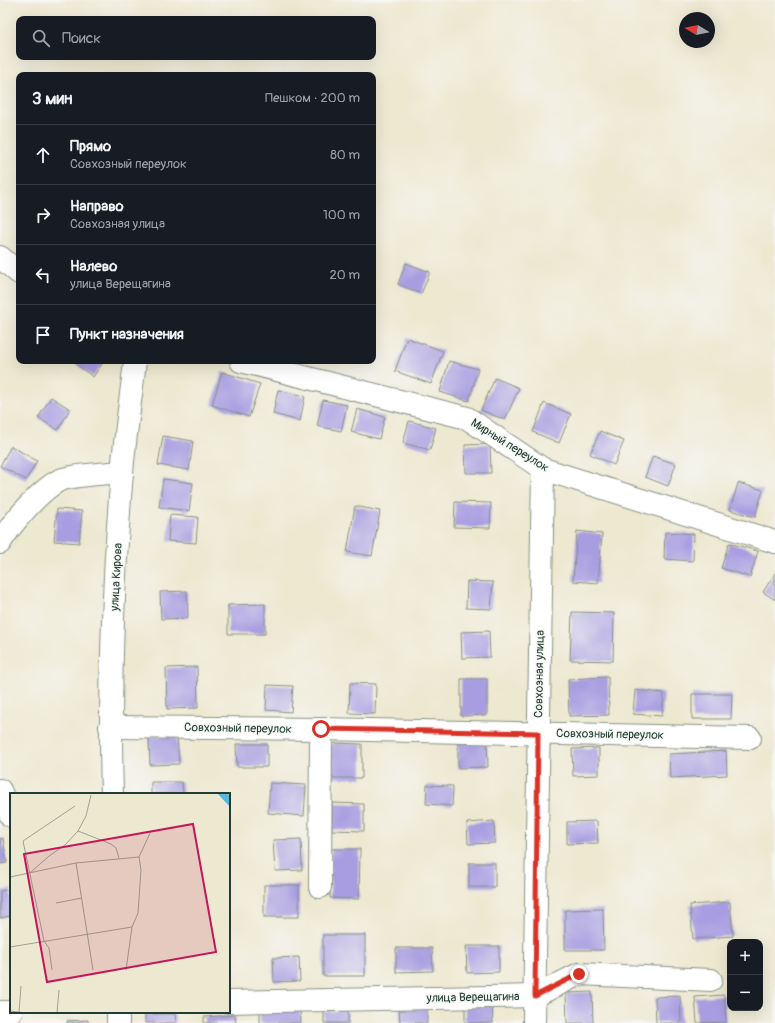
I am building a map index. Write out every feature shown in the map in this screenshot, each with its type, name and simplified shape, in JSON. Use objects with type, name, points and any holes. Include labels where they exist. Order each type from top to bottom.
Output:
[{"type":"street","points":[[0,257],[16,270]]},
{"type":"street","name":"улица Кирова","points":[[112,793],[110,727],[114,598],[122,472],[135,364]]},
{"type":"street","name":"Мирный переулок","points":[[253,364],[467,418],[543,469],[775,542]]},
{"type":"street","name":"Совхозная улица","points":[[534,1023],[543,469]]},
{"type":"street","points":[[0,543],[32,503],[47,488],[63,479],[122,472]]},
{"type":"street","name":"Совхозный переулок","points":[[110,727],[321,729],[750,738]]},
{"type":"street","points":[[320,887],[321,729]]},
{"type":"street","points":[[0,790],[10,814]]},
{"type":"street","name":"улица Верещагина","points":[[230,1002],[535,996],[579,974],[711,980]]},
{"type":"building","points":[[406,263],[430,272],[421,294],[398,284]]},
{"type":"building","points":[[407,338],[443,351],[431,384],[395,371]]},
{"type":"building","points":[[449,361],[478,369],[469,401],[440,392]]},
{"type":"building","points":[[76,364],[102,364],[93,377]]},
{"type":"building","points":[[222,372],[260,384],[249,417],[212,405]]},
{"type":"building","points":[[495,378],[519,388],[505,420],[481,410]]},
{"type":"building","points":[[278,390],[305,396],[300,421],[273,414]]},
{"type":"building","points":[[51,397],[70,409],[58,430],[38,418]]},
{"type":"building","points":[[323,400],[347,405],[341,431],[317,426]]},
{"type":"building","points":[[544,403],[571,414],[559,443],[533,432]]},
{"type":"building","points":[[357,409],[385,417],[379,439],[351,432]]},
{"type":"building","points":[[409,421],[436,428],[430,450],[403,443]]},
{"type":"building","points":[[600,431],[624,441],[614,465],[590,454]]},
{"type":"building","points":[[163,436],[193,441],[189,470],[158,465]]},
{"type":"building","points":[[490,444],[491,473],[466,473],[465,445]]},
{"type":"building","points":[[11,446],[37,461],[26,480],[0,466]]},
{"type":"building","points":[[653,456],[676,464],[668,486],[645,477]]},
{"type":"building","points":[[163,479],[193,483],[189,511],[159,507]]},
{"type":"building","points":[[738,483],[763,490],[755,517],[730,510]]},
{"type":"building","points":[[455,502],[491,503],[490,528],[454,527]]},
{"type":"building","points":[[355,506],[380,511],[372,556],[347,552]]},
{"type":"building","points":[[57,509],[82,511],[79,543],[54,541]]},
{"type":"building","points":[[170,515],[198,517],[196,543],[168,541]]},
{"type":"building","points":[[577,531],[602,534],[598,583],[573,581]]},
{"type":"building","points":[[665,532],[694,534],[693,561],[664,559]]},
{"type":"building","points":[[729,543],[758,551],[750,577],[721,568]]},
{"type":"building","points":[[775,573],[775,600],[763,592]]},
{"type":"building","points":[[467,581],[493,582],[491,609],[466,608]]},
{"type":"building","points":[[187,591],[188,618],[161,619],[160,592]]},
{"type":"building","points":[[265,604],[265,634],[228,634],[228,605]]},
{"type":"building","points":[[572,612],[614,613],[613,661],[570,660]]},
{"type":"building","points":[[489,631],[490,657],[462,658],[461,632]]},
{"type":"building","points":[[197,667],[198,708],[167,709],[166,668]]},
{"type":"building","points":[[608,677],[609,715],[569,716],[568,679]]},
{"type":"building","points":[[461,679],[487,679],[487,715],[461,716]]},
{"type":"building","points":[[350,683],[376,684],[375,714],[349,713]]},
{"type":"building","points":[[267,685],[293,686],[291,712],[266,710]]},
{"type":"building","points":[[635,690],[664,693],[662,716],[633,714]]},
{"type":"building","points":[[692,694],[732,694],[731,719],[692,719]]},
{"type":"building","points":[[177,735],[179,764],[150,765],[149,736]]},
{"type":"building","points":[[458,741],[487,741],[488,767],[458,768]]},
{"type":"building","points":[[331,743],[362,744],[362,778],[330,778]]},
{"type":"building","points":[[236,744],[267,744],[267,767],[237,767]]},
{"type":"building","points":[[599,748],[599,775],[573,776],[572,749]]},
{"type":"building","points":[[726,751],[727,775],[670,778],[669,754]]},
{"type":"building","points":[[151,782],[182,782],[183,793],[151,793]]},
{"type":"building","points":[[270,783],[306,785],[304,816],[268,813]]},
{"type":"building","points":[[427,785],[453,786],[452,806],[426,804]]},
{"type":"building","points":[[332,803],[364,804],[364,831],[332,830]]},
{"type":"building","points":[[494,821],[495,843],[468,844],[467,823]]},
{"type":"building","points":[[597,821],[598,843],[567,844],[567,822]]},
{"type":"building","points":[[3,838],[7,863],[0,864],[0,839]]},
{"type":"building","points":[[301,839],[302,870],[275,871],[273,840]]},
{"type":"building","points":[[331,849],[360,849],[359,899],[330,898]]},
{"type":"building","points":[[469,863],[495,863],[495,887],[469,887]]},
{"type":"building","points":[[264,885],[299,885],[299,917],[264,917]]},
{"type":"building","points":[[10,889],[10,916],[0,918],[0,891]]},
{"type":"building","points":[[730,902],[733,936],[693,939],[690,905]]},
{"type":"building","points":[[603,909],[604,950],[565,950],[565,910]]},
{"type":"building","points":[[323,935],[365,935],[365,976],[323,976]]},
{"type":"building","points":[[466,946],[499,946],[499,972],[467,973]]},
{"type":"building","points":[[396,948],[432,948],[433,971],[396,972]]},
{"type":"building","points":[[299,957],[300,981],[274,982],[273,958]]},
{"type":"building","points":[[592,992],[593,1023],[567,1023],[566,993]]},
{"type":"building","points":[[724,995],[726,1022],[697,1023],[695,997]]},
{"type":"building","points":[[680,996],[681,1023],[656,1023],[655,997]]},
{"type":"building","points":[[492,1004],[493,1023],[465,1023],[465,1005]]},
{"type":"building","points":[[427,1007],[427,1023],[400,1023],[399,1008]]},
{"type":"building","points":[[300,1010],[301,1023],[260,1023],[260,1012]]},
{"type":"building","points":[[348,1011],[348,1023],[324,1023],[324,1012]]},
{"type":"building","points":[[145,1014],[175,1014],[176,1023],[145,1023]]},
{"type":"building","points":[[235,1015],[236,1023],[204,1023],[204,1017]]},
{"type":"building","points":[[88,1020],[88,1023],[67,1023],[67,1021]]},
{"type":"route","points":[[321,729],[538,733],[535,996],[579,974]]}]
